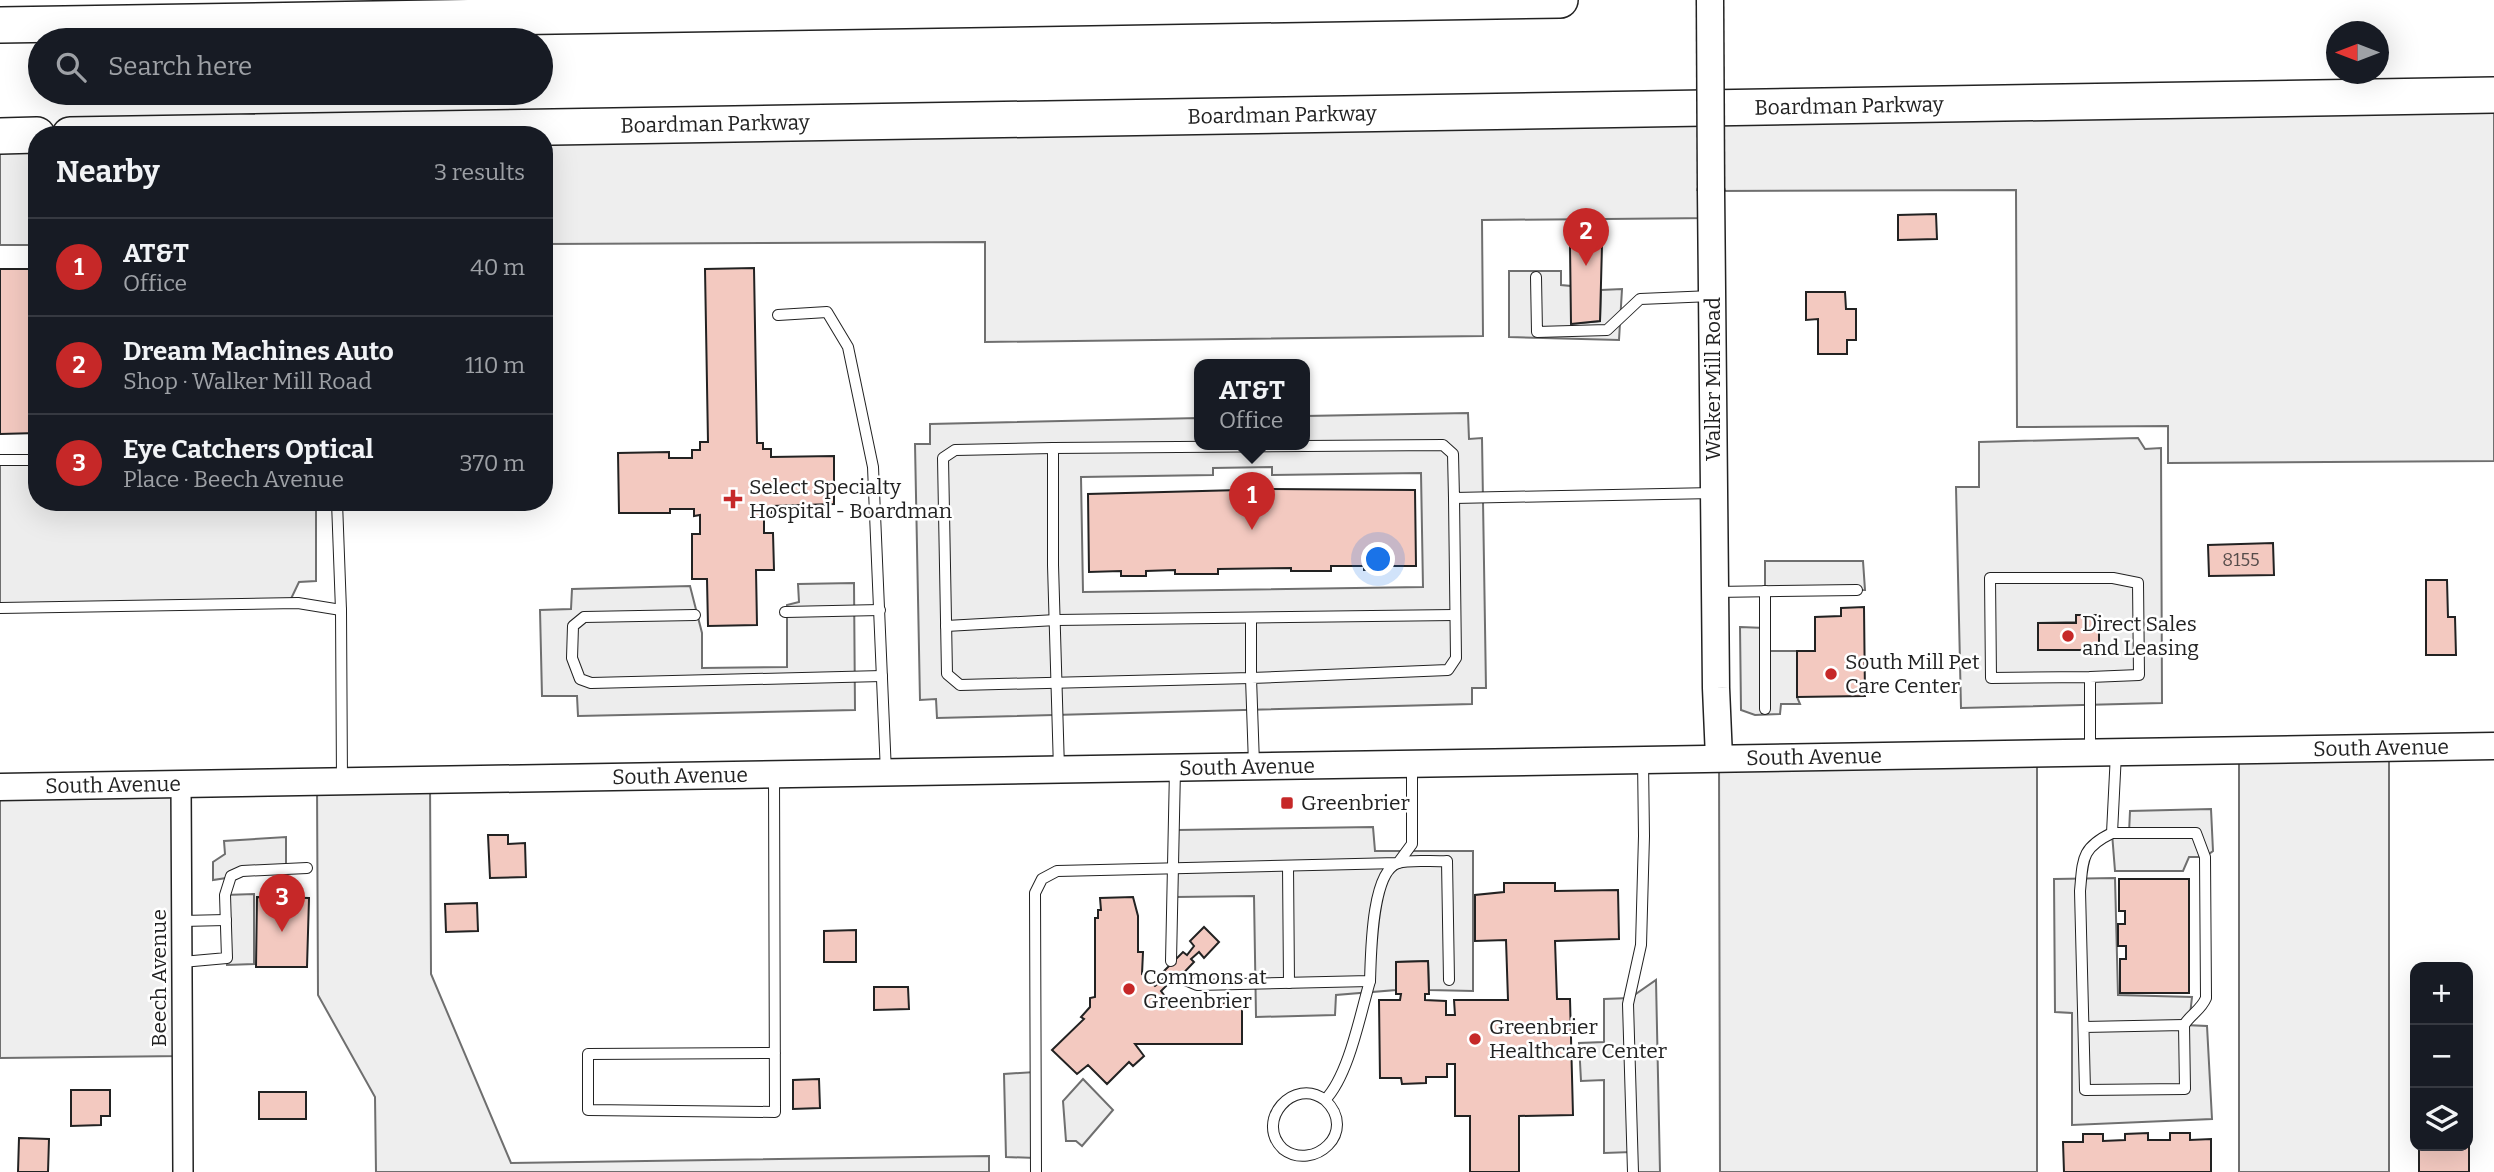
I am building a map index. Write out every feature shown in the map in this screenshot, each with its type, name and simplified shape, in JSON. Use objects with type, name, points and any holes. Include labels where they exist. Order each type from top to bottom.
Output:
[{"type":"highway","points":[[0,25],[1560,0]]},
{"type":"highway","name":"Boardman Parkway","points":[[553,127],[2494,95]]},
{"type":"highway","points":[[0,136],[28,135]]},
{"type":"main road","name":"Walker Mill Road","points":[[1710,0],[1719,758]]},
{"type":"main road","name":"South Avenue","points":[[0,787],[2494,746]]},
{"type":"street","name":"Beech Avenue","points":[[181,784],[183,1172]]},
{"type":"lane","points":[[1536,277],[1537,332],[1607,330],[1640,299],[1712,296]]},
{"type":"lane","points":[[778,315],[827,312],[848,347],[873,467],[886,773]]},
{"type":"lane","points":[[1194,447],[955,450],[943,458],[947,674],[960,685],[1447,670],[1456,658],[1453,454],[1443,445],[1310,446]]},
{"type":"lane","points":[[1053,448],[1059,770]]},
{"type":"lane","points":[[0,460],[28,460]]},
{"type":"lane","points":[[1454,498],[1714,493]]},
{"type":"lane","points":[[337,511],[342,782]]},
{"type":"lane","points":[[1990,578],[2113,578],[2138,583],[2139,675],[2090,677],[1991,678],[1990,578]]},
{"type":"lane","points":[[1715,592],[1857,590]]},
{"type":"lane","points":[[1765,591],[1765,709]]},
{"type":"lane","points":[[0,608],[298,603],[341,610]]},
{"type":"lane","points":[[785,612],[880,610]]},
{"type":"lane","points":[[695,615],[584,617],[573,626],[572,658],[580,679],[591,683],[882,676]]},
{"type":"lane","points":[[946,626],[1056,620],[1454,615]]},
{"type":"lane","points":[[1251,619],[1254,766]]},
{"type":"lane","points":[[2090,677],[2103,752],[2112,833]]},
{"type":"lane","points":[[1633,1172],[1628,1004],[1641,945],[1643,760]]},
{"type":"lane","points":[[1325,1100],[1342,1075],[1370,981],[1372,930],[1384,874],[1398,863],[1412,844],[1412,764]]},
{"type":"lane","points":[[1171,961],[1175,768]]},
{"type":"lane","points":[[774,775],[775,1053],[775,1112],[588,1110],[588,1054],[775,1053]]},
{"type":"lane","points":[[2112,833],[2196,834],[2205,857],[2206,998],[2201,1009],[2190,1015],[2184,1025],[2185,1089],[2085,1090],[2080,891],[2083,860],[2094,842],[2112,833]]},
{"type":"lane","points":[[1036,1172],[1035,893],[1042,879],[1057,871],[1447,861],[1448,979]]},
{"type":"lane","points":[[1288,866],[1289,983]]},
{"type":"lane","points":[[182,962],[227,958],[225,895],[231,876],[243,870],[307,868]]},
{"type":"lane","points":[[182,920],[226,920]]},
{"type":"lane","points":[[1185,980],[1197,985],[1370,981]]},
{"type":"lane","points":[[2084,1027],[2184,1025]]},
{"type":"lane","points":[[1308,1093],[1325,1100],[1332,1106],[1337,1119],[1337,1132],[1332,1144],[1322,1153],[1309,1158],[1284,1150],[1276,1139],[1273,1125],[1276,1112],[1284,1101],[1295,1094],[1308,1093]]},
{"type":"shaded area","points":[[2494,95],[2494,461],[2168,463],[2168,426],[2017,427],[2016,190],[1712,191],[1712,218],[1482,220],[1483,336],[985,342],[985,242],[553,244],[553,135]]},
{"type":"shaded area","points":[[28,135],[28,245],[0,245],[0,136]]},
{"type":"shaded area","points":[[1509,271],[1561,271],[1561,285],[1571,286],[1572,324],[1600,321],[1601,290],[1622,289],[1619,340],[1509,337]]},
{"type":"shaded area","points":[[1468,413],[1469,439],[1482,438],[1486,688],[1472,688],[1472,704],[937,718],[936,699],[920,700],[915,444],[930,444],[930,424],[1194,418],[1194,450],[1310,450],[1310,416]],"holes":[[[1272,467],[1272,475],[1421,473],[1423,587],[1083,592],[1081,477],[1213,475],[1213,468]]]},
{"type":"shaded area","points":[[2138,438],[2145,449],[2161,448],[2162,703],[1961,708],[1956,487],[1979,487],[1979,442]],"holes":[[[2099,615],[2099,650],[2038,650],[2038,623],[2076,622]]]},
{"type":"shaded area","points":[[0,460],[28,460],[28,511],[316,511],[316,581],[299,582],[289,603],[0,607]]},
{"type":"shaded area","points":[[1765,561],[1863,561],[1865,590],[1765,591]]},
{"type":"shaded area","points":[[854,583],[855,710],[578,716],[577,696],[542,696],[540,610],[571,609],[572,589],[690,586],[702,633],[702,668],[787,667],[787,605],[799,602],[798,584]]},
{"type":"shaded area","points":[[1740,627],[1765,628],[1765,651],[1797,651],[1797,697],[1800,704],[1781,704],[1780,714],[1755,715],[1741,710]]},
{"type":"shaded area","points":[[2389,748],[2389,1172],[2239,1172],[2239,750]]},
{"type":"shaded area","points":[[2037,754],[2037,1172],[1720,1172],[1719,758]]},
{"type":"shaded area","points":[[430,780],[431,974],[511,1163],[989,1156],[989,1172],[376,1172],[375,1097],[318,995],[317,782]]},
{"type":"shaded area","points":[[181,784],[182,1056],[0,1058],[0,787]]},
{"type":"shaded area","points":[[2211,809],[2213,851],[2205,857],[2189,857],[2183,871],[2115,871],[2112,833],[2129,833],[2130,811]]},
{"type":"shaded area","points":[[1373,827],[1375,851],[1473,851],[1473,991],[1429,990],[1428,961],[1396,962],[1396,990],[1336,995],[1335,1015],[1256,1017],[1254,896],[1176,897],[1178,830]]},
{"type":"shaded area","points":[[286,837],[286,869],[213,880],[213,862],[225,854],[224,841]]},
{"type":"shaded area","points":[[2115,878],[2118,995],[2192,997],[2190,1015],[2185,1025],[2207,1026],[2212,1119],[2072,1125],[2072,1013],[2055,1012],[2054,879]]},
{"type":"shaded area","points":[[254,894],[254,964],[227,965],[225,895]]},
{"type":"shaded area","points":[[1656,980],[1660,1172],[1633,1172],[1632,1152],[1604,1153],[1604,1080],[1581,1081],[1579,1043],[1604,1042],[1604,999],[1630,998]]},
{"type":"shaded area","points":[[1035,1072],[1036,1158],[1006,1157],[1004,1074]]},
{"type":"shaded area","points":[[1083,1079],[1113,1110],[1082,1146],[1076,1141],[1066,1141],[1063,1101]]},
{"type":"building","points":[[1936,214],[1937,239],[1898,240],[1898,215]]},
{"type":"building","points":[[1602,245],[1600,321],[1571,324],[1570,246]]},
{"type":"building","points":[[754,268],[757,443],[763,443],[763,449],[771,449],[771,457],[834,456],[834,504],[772,506],[772,513],[764,513],[764,533],[773,533],[774,570],[756,570],[757,625],[708,626],[707,579],[692,579],[692,534],[700,534],[700,515],[694,516],[694,509],[670,509],[670,513],[619,513],[618,453],[669,452],[669,458],[692,458],[692,450],[700,450],[700,442],[708,442],[705,269]]},
{"type":"building","points":[[0,269],[28,269],[28,433],[0,434]]},
{"type":"building","points":[[1806,292],[1845,292],[1846,309],[1856,309],[1856,340],[1847,340],[1847,354],[1818,354],[1818,319],[1806,320]]},
{"type":"building","points":[[1240,482],[1264,482],[1264,489],[1415,490],[1416,566],[1384,566],[1385,570],[1364,570],[1364,566],[1331,566],[1331,571],[1291,571],[1291,568],[1218,569],[1218,574],[1175,574],[1175,570],[1146,571],[1146,576],[1121,576],[1121,571],[1089,572],[1088,494],[1240,490]]},
{"type":"building","points":[[2273,543],[2274,575],[2209,576],[2208,545]]},
{"type":"building","points":[[2426,580],[2447,580],[2448,617],[2455,617],[2456,655],[2426,655]]},
{"type":"building","name":"South Mill Pet Care Center","points":[[1864,607],[1865,696],[1797,697],[1797,651],[1815,651],[1815,617],[1841,616],[1841,608]]},
{"type":"building","name":"Direct Sales and Leasing","points":[[2076,615],[2099,615],[2099,650],[2038,650],[2038,623],[2076,623]]},
{"type":"building","points":[[488,835],[508,835],[508,844],[525,843],[526,877],[490,878]]},
{"type":"building","points":[[2119,879],[2189,879],[2189,993],[2120,993],[2120,959],[2126,959],[2126,946],[2118,946],[2118,924],[2125,924],[2125,911],[2119,911]]},
{"type":"building","name":"Greenbrier Healthcare Center","points":[[1504,883],[1555,883],[1555,891],[1618,890],[1619,939],[1555,941],[1557,999],[1570,999],[1573,1115],[1519,1116],[1519,1172],[1470,1172],[1470,1116],[1455,1116],[1455,1064],[1447,1064],[1447,1077],[1426,1077],[1426,1083],[1402,1084],[1401,1078],[1380,1078],[1379,1000],[1400,1000],[1401,994],[1396,994],[1396,962],[1428,961],[1429,994],[1425,994],[1425,1000],[1446,1001],[1446,1015],[1455,1015],[1454,1000],[1508,1000],[1506,940],[1475,941],[1475,895],[1504,892]]},
{"type":"building","points":[[257,897],[309,898],[307,967],[256,967]]},
{"type":"building","name":"Commons at Greenbrier","points":[[1133,897],[1138,916],[1138,952],[1143,952],[1142,974],[1155,986],[1168,975],[1164,971],[1183,952],[1187,955],[1194,946],[1190,941],[1204,927],[1219,942],[1204,958],[1199,952],[1191,959],[1194,962],[1174,983],[1172,980],[1161,991],[1167,999],[1224,999],[1224,1003],[1231,1003],[1231,1006],[1242,1006],[1242,1044],[1135,1044],[1144,1056],[1133,1066],[1129,1062],[1107,1084],[1088,1065],[1077,1074],[1052,1050],[1084,1019],[1081,1017],[1090,1007],[1090,998],[1095,997],[1095,918],[1098,918],[1098,910],[1101,910],[1100,898]]},
{"type":"building","points":[[477,903],[478,931],[446,932],[445,904]]},
{"type":"building","points":[[856,930],[856,962],[824,962],[824,931]]},
{"type":"building","points":[[874,987],[908,987],[909,1009],[874,1010]]},
{"type":"building","points":[[819,1079],[820,1108],[793,1109],[793,1080]]},
{"type":"building","points":[[71,1090],[110,1090],[110,1116],[101,1116],[101,1125],[71,1126]]},
{"type":"building","points":[[259,1092],[306,1092],[306,1119],[259,1119]]},
{"type":"building","points":[[2148,1133],[2148,1140],[2170,1140],[2170,1133],[2190,1133],[2190,1140],[2211,1139],[2211,1172],[2064,1172],[2063,1142],[2083,1142],[2083,1134],[2103,1134],[2103,1141],[2125,1140],[2125,1134]]},
{"type":"building","points":[[19,1138],[49,1139],[48,1172],[18,1172]]},
{"type":"building","points":[[2419,1151],[2469,1151],[2469,1172],[2419,1172]]},
{"type":"place","name":"Dream Machines Auto","points":[[1586,266]]},
{"type":"place","name":"Select Specialty Hospital - Boardman","points":[[733,499]]},
{"type":"place","name":"AT&T","points":[[1252,530]]},
{"type":"place","name":"Direct Sales and Leasing","points":[[2068,636]]},
{"type":"place","name":"South Mill Pet Care Center","points":[[1831,674]]},
{"type":"place","name":"Greenbrier","points":[[1287,803]]},
{"type":"place","name":"Eye Catchers Optical","points":[[282,932]]},
{"type":"place","name":"Commons at Greenbrier","points":[[1129,989]]},
{"type":"place","name":"Greenbrier Healthcare Center","points":[[1475,1039]]}]
